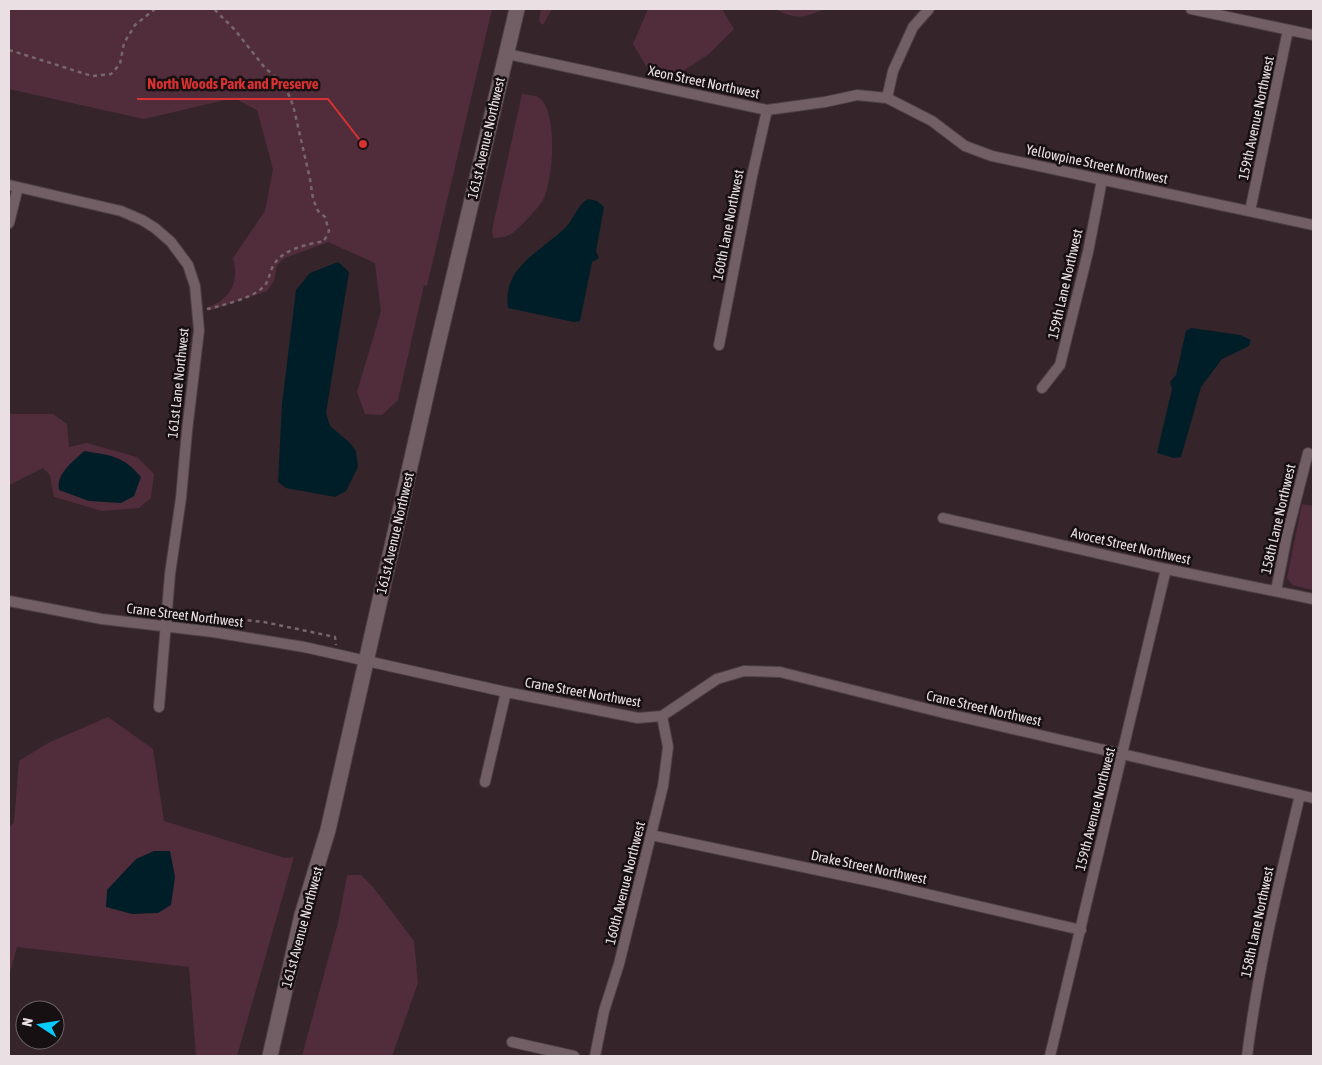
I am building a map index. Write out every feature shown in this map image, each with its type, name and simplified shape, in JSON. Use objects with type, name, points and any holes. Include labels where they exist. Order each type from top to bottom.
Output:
[{"type":"main road","name":"161st Avenue Northwest","points":[[270,1056],[302,915],[328,830],[439,338],[517,9]]},
{"type":"street","points":[[888,98],[893,71],[913,27],[929,9]]},
{"type":"street","points":[[1190,9],[1313,35]]},
{"type":"street","name":"159th Avenue Northwest","points":[[1250,211],[1288,30]]},
{"type":"street","name":"Xeon Street Northwest","points":[[507,54],[768,110],[857,95],[888,98]]},
{"type":"street","name":"Yellowpine Street Northwest","points":[[888,98],[932,121],[965,146],[992,156],[1313,225]]},
{"type":"street","name":"160th Lane Northwest","points":[[718,345],[752,176],[768,110]]},
{"type":"street","name":"159th Lane Northwest","points":[[1042,388],[1060,365],[1088,252],[1102,180]]},
{"type":"street","name":"161st Lane Northwest","points":[[13,186],[121,211],[155,228],[171,242],[188,265],[195,286],[199,330],[181,498],[170,574],[159,707]]},
{"type":"street","points":[[9,223],[13,186]]},
{"type":"street","name":"158th Lane Northwest","points":[[1276,591],[1308,453]]},
{"type":"street","name":"Avocet Street Northwest","points":[[943,518],[1166,569],[1313,599]]},
{"type":"street","name":"159th Avenue Northwest","points":[[1050,1056],[1166,569]]},
{"type":"street","name":"Crane Street Northwest","points":[[9,602],[102,618],[252,638],[338,654],[506,692],[638,718],[662,716],[717,679],[744,672],[780,672],[944,713],[1313,798]]},
{"type":"street","points":[[485,782],[506,692]]},
{"type":"street","name":"160th Avenue Northwest","points":[[595,1056],[604,1011],[619,964],[663,786],[668,747],[662,716]]},
{"type":"street","name":"158th Lane Northwest","points":[[1247,1056],[1254,1003],[1269,923],[1300,796]]},
{"type":"street","name":"Drake Street Northwest","points":[[651,835],[879,883],[1081,930]]},
{"type":"street","points":[[512,1042],[574,1056]]},
{"type":"path","points":[[9,50],[92,76],[111,74],[120,64],[124,43],[135,25],[155,9]]},
{"type":"path","points":[[197,310],[228,304],[243,297],[252,296],[268,283],[273,266],[279,259],[292,249],[324,241],[329,231],[325,218],[318,211],[312,199],[310,179],[293,105],[284,84],[265,68],[236,30],[214,9]]},
{"type":"path","points":[[168,612],[264,622],[335,636],[338,654]]},
{"type":"shaded area","points":[[9,9],[492,9],[427,286],[424,285],[398,400],[382,415],[365,414],[357,392],[381,311],[375,263],[328,242],[285,258],[277,265],[274,281],[267,291],[208,311],[208,307],[223,299],[232,288],[235,274],[233,258],[265,211],[273,169],[257,110],[234,98],[144,119],[9,89]]},
{"type":"shaded area","points":[[541,9],[552,9],[543,25],[539,21]]},
{"type":"shaded area","points":[[648,9],[722,9],[734,29],[709,54],[677,75],[649,71],[633,44]]},
{"type":"shaded area","points":[[775,9],[825,9],[805,16],[795,16]]},
{"type":"shaded area","points":[[522,94],[538,97],[545,104],[549,116],[552,146],[547,191],[538,207],[518,229],[511,234],[493,238],[492,230]]},
{"type":"shaded area","points":[[9,414],[53,414],[67,424],[69,447],[87,443],[137,457],[154,474],[151,498],[139,508],[102,511],[54,497],[50,475],[43,468],[9,485]]},
{"type":"shaded area","points":[[1302,504],[1313,506],[1313,590],[1292,585],[1287,578]]},
{"type":"shaded area","points":[[108,717],[153,749],[164,821],[285,858],[294,857],[237,1056],[196,1056],[189,967],[17,947],[9,976],[9,828],[14,822],[19,761],[48,743]]},
{"type":"shaded area","points":[[347,875],[361,875],[373,887],[414,941],[418,983],[392,1056],[302,1056],[339,919]]},
{"type":"water","points":[[588,199],[597,201],[604,207],[596,251],[599,258],[592,262],[580,321],[574,322],[508,308],[508,293],[511,281],[517,271],[525,261],[566,227],[581,205]]},
{"type":"water","points":[[338,262],[349,272],[326,413],[330,426],[350,443],[356,451],[358,467],[346,491],[335,497],[286,488],[278,482],[282,404],[296,290],[310,273]]},
{"type":"water","points":[[1191,328],[1240,335],[1251,340],[1249,346],[1222,359],[1201,387],[1181,457],[1174,458],[1157,453],[1172,389],[1170,382],[1176,375],[1186,331]]},
{"type":"water","points":[[84,451],[116,458],[128,464],[141,477],[134,496],[121,503],[89,501],[59,490],[60,478],[63,473]]},
{"type":"water","points":[[154,851],[170,851],[175,877],[171,905],[158,913],[132,914],[106,907],[107,890],[136,859]]},
{"type":"place","name":"North Woods Park and Preserve","points":[[363,144]]}]
